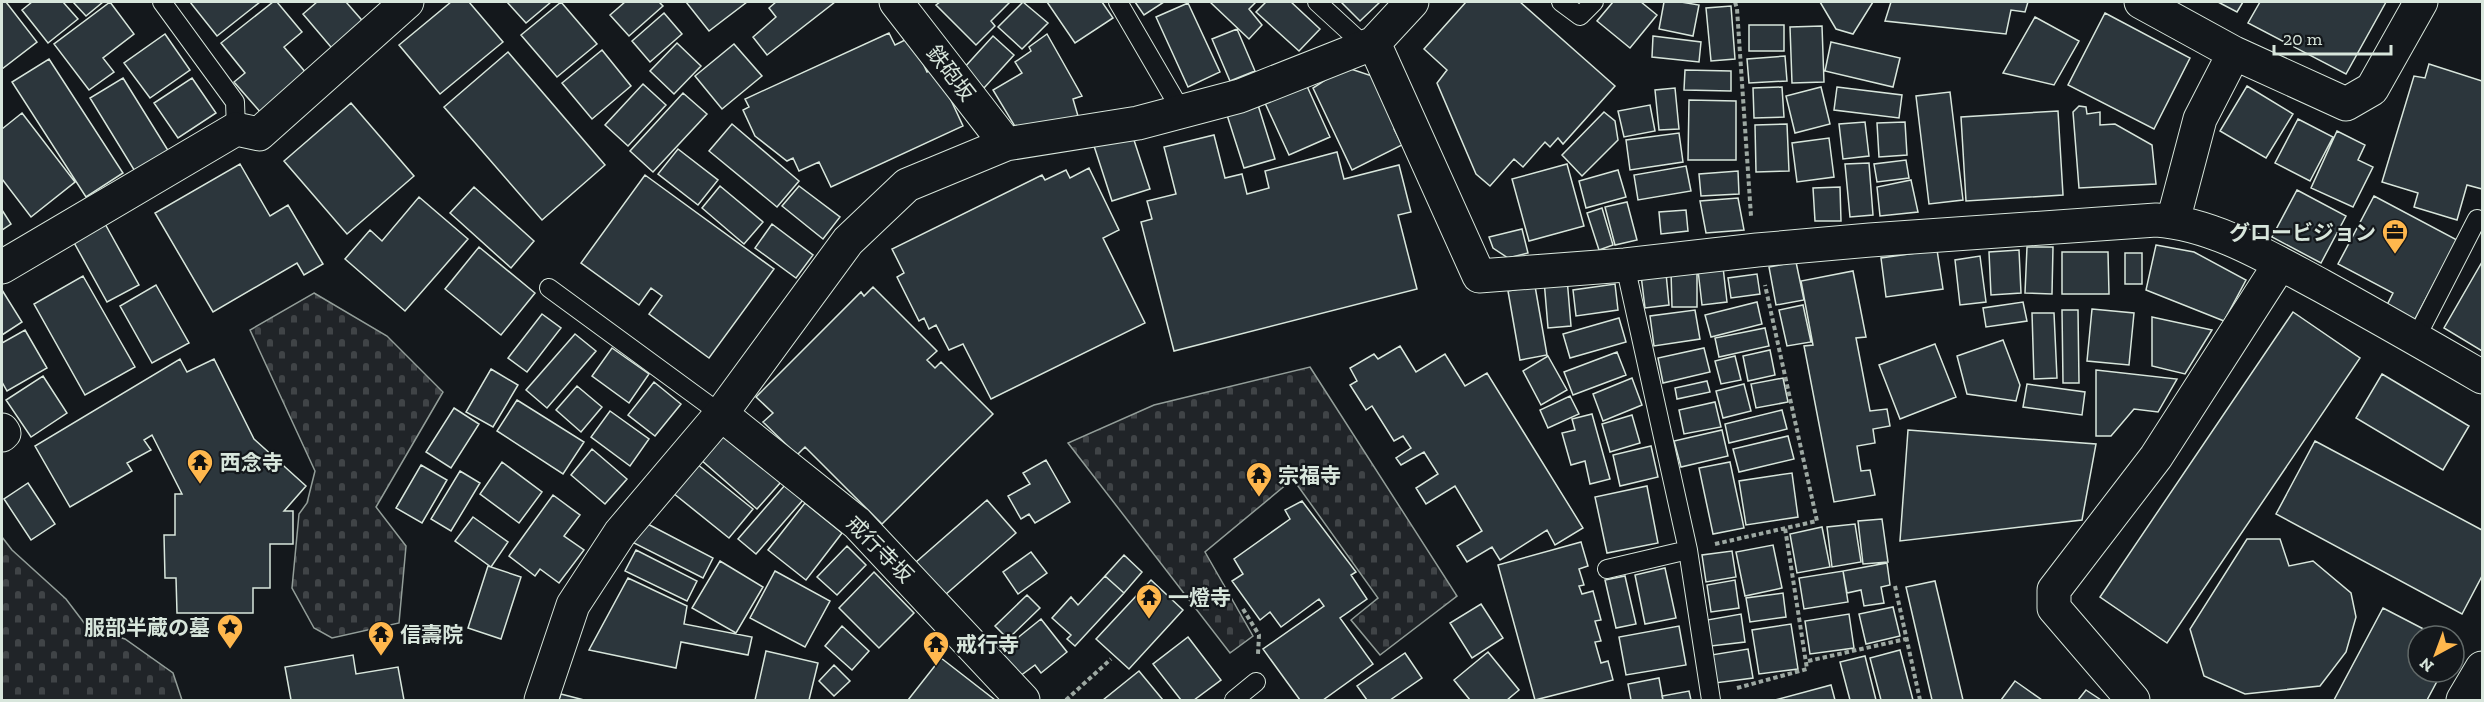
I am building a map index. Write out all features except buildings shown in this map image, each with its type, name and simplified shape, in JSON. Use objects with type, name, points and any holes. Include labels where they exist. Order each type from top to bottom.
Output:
[{"type":"street","points":[[2,267],[236,129],[259,134],[407,2]]},
{"type":"street","name":"鉄砲坂","points":[[896,2],[1006,144]]},
{"type":"street","points":[[541,700],[573,605],[620,533],[721,414],[848,241],[907,185],[1006,144],[1138,123],[1240,96],[1370,44],[1412,2]]},
{"type":"street","points":[[2141,2],[2234,52],[2346,104],[2372,89],[2421,2]]},
{"type":"street","points":[[1370,44],[1479,276],[1625,265],[1757,250],[2156,220],[2173,221],[2231,239],[2416,338],[2482,377]]},
{"type":"street","points":[[2173,221],[2200,119],[2234,52]]},
{"type":"street","points":[[2133,700],[2054,608],[2054,590],[2156,457],[2280,264]]},
{"type":"street","name":"戒行寺坂","points":[[721,414],[857,523],[1023,700]]},
{"type":"street","points":[[2,430],[2,435]]},
{"type":"street","points":[[2463,700],[2482,668]]},
{"type":"lane","points":[[162,2],[235,102],[236,129]]},
{"type":"lane","points":[[1118,2],[1182,112]]},
{"type":"lane","points":[[1317,2],[1370,44]]},
{"type":"lane","points":[[1561,2],[1580,16],[1594,2]]},
{"type":"lane","points":[[2416,338],[2477,219],[2482,222]]},
{"type":"lane","points":[[1625,265],[1688,550],[1710,698]]},
{"type":"lane","points":[[549,288],[721,414]]},
{"type":"lane","points":[[1607,568],[1688,550]]},
{"type":"lane","points":[[1234,700],[1257,682]]},
{"type":"path","points":[[1688,550],[1817,521],[1752,236],[1737,9],[1734,2]]},
{"type":"path","points":[[1710,698],[1808,669],[1785,528]]},
{"type":"path","points":[[1895,586],[1920,700]]},
{"type":"path","points":[[1243,609],[1259,635],[1257,682]]},
{"type":"path","points":[[1808,662],[1906,639]]},
{"type":"path","points":[[1066,700],[1112,659]]},
{"type":"green space","points":[[314,293],[387,336],[443,392],[376,507],[406,546],[399,623],[332,638],[314,628],[292,588],[299,514],[307,503],[315,471],[250,330]]},
{"type":"green space","points":[[1310,367],[1457,596],[1380,655],[1351,620],[1378,598],[1293,479],[1205,552],[1253,636],[1230,653],[1068,443],[1154,405]]},
{"type":"green space","points":[[2,537],[12,550],[66,599],[88,628],[125,639],[173,673],[182,700],[2,700]]},
{"type":"place","name":"グロービジョン","points":[[2395,255]]},
{"type":"place","name":"西念寺","points":[[200,485]]},
{"type":"place","name":"宗福寺","points":[[1259,498]]},
{"type":"place","name":"一燈寺","points":[[1149,620]]},
{"type":"place","name":"服部半蔵の墓","points":[[230,650]]},
{"type":"place","name":"信壽院","points":[[381,657]]},
{"type":"place","name":"戒行寺","points":[[936,667]]}]
